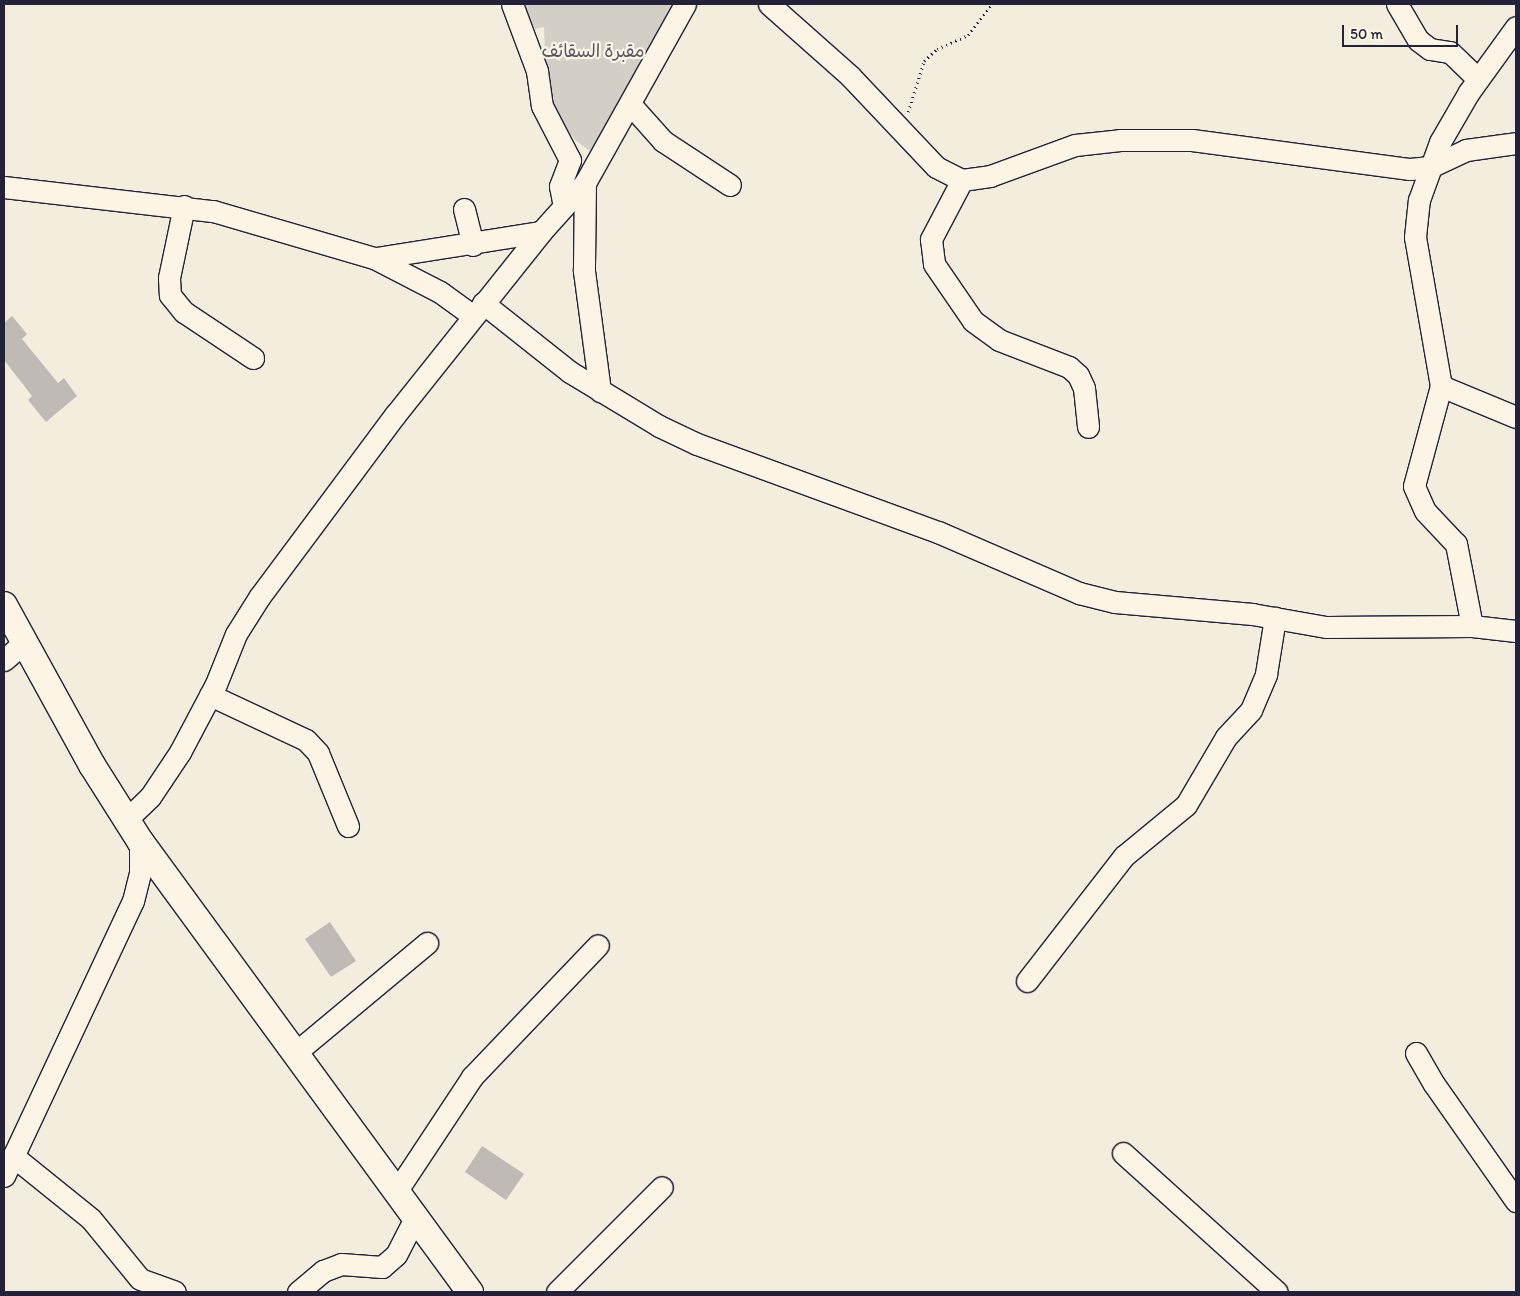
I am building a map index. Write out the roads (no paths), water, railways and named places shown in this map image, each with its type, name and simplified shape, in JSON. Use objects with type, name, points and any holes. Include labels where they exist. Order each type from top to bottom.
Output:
[{"type":"main road","points":[[4,605],[87,757],[140,841],[470,1292]]},
{"type":"street","points":[[512,4],[537,71],[542,106],[570,160],[560,186],[564,206]]},
{"type":"street","points":[[126,820],[165,776],[210,695],[236,634],[260,596],[478,310],[541,232],[585,183],[685,4]]},
{"type":"street","points":[[769,4],[850,76],[936,167],[962,180],[990,176],[1075,145],[1120,140],[1192,140],[1381,168],[1430,167],[1466,150],[1516,143]]},
{"type":"street","points":[[1397,4],[1418,40],[1430,49],[1450,52],[1478,79]]},
{"type":"street","points":[[1472,626],[1456,544],[1425,511],[1414,486],[1441,386],[1415,237],[1419,200],[1430,167],[1478,79],[1516,27]]},
{"type":"street","points":[[630,104],[664,141],[730,185]]},
{"type":"street","points":[[962,180],[931,239],[934,264],[973,322],[999,340],[1069,367],[1078,375],[1084,388],[1088,427]]},
{"type":"street","points":[[585,183],[584,271],[600,391]]},
{"type":"street","points":[[4,187],[99,201],[184,206],[213,211],[374,258],[478,310],[600,391],[697,444],[938,532],[1079,593],[1115,602],[1275,618],[1326,626],[1472,626],[1516,631]]},
{"type":"street","points":[[184,206],[169,278],[170,295],[184,312],[253,358]]},
{"type":"street","points":[[464,209],[473,245]]},
{"type":"street","points":[[374,258],[473,245],[541,232]]},
{"type":"street","points":[[1441,386],[1516,417]]},
{"type":"street","points":[[1027,981],[1124,856],[1186,805],[1222,743],[1251,710],[1266,674],[1275,618]]},
{"type":"street","points":[[4,660],[25,642]]},
{"type":"street","points":[[210,695],[292,732],[313,747],[348,826]]},
{"type":"street","points":[[4,1176],[133,901],[140,872],[140,841]]},
{"type":"street","points":[[295,1053],[428,944]]},
{"type":"street","points":[[396,1192],[472,1077],[598,946]]},
{"type":"street","points":[[1416,1053],[1434,1084],[1516,1200]]},
{"type":"street","points":[[1123,1153],[1277,1292]]},
{"type":"street","points":[[13,1156],[91,1220],[140,1279],[175,1292]]},
{"type":"street","points":[[557,1292],[662,1187]]},
{"type":"street","points":[[298,1292],[324,1271],[341,1264],[382,1267],[396,1255],[415,1218]]},
{"type":"park label","name":"مقبرة السقائف","points":[[593,51]]}]
